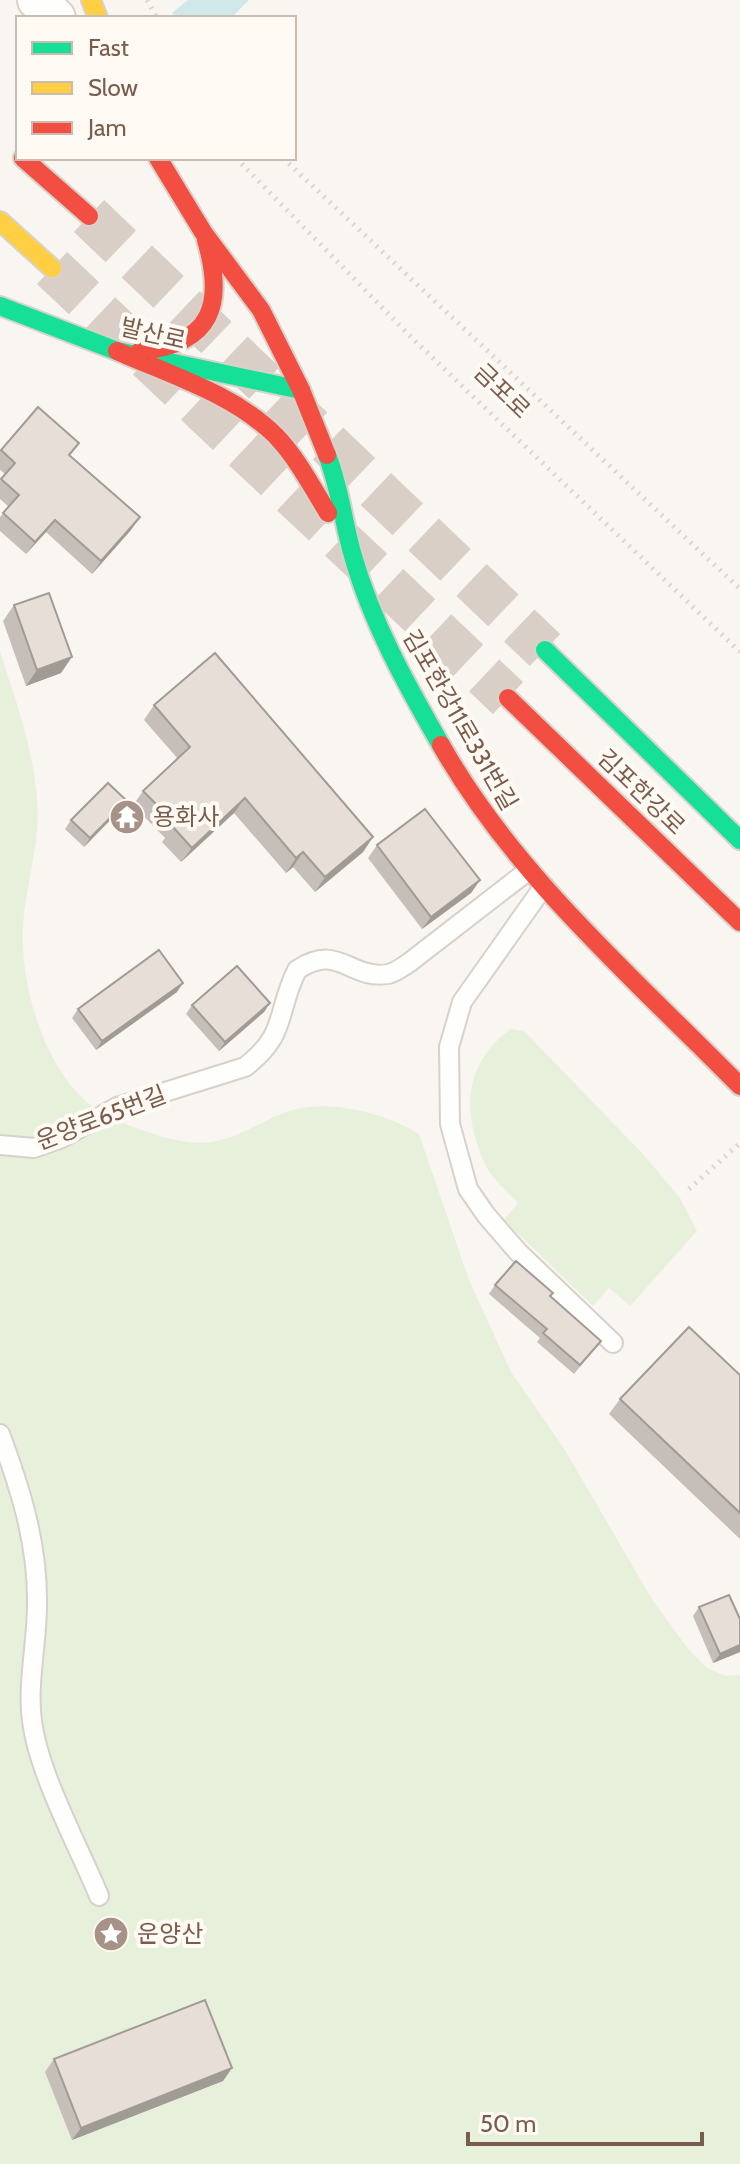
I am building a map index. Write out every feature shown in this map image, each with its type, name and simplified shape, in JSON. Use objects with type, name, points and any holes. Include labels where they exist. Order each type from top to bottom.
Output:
[{"type":"main road","points":[[26,160],[89,216]]},
{"type":"main road","points":[[159,160],[203,232],[261,310],[301,390]]},
{"type":"main road","points":[[0,221],[52,268]]},
{"type":"main road","points":[[117,351],[168,351],[194,338],[211,316],[215,264],[203,232]]},
{"type":"main road","name":"발산로","points":[[0,306],[117,351],[301,390]]},
{"type":"main road","points":[[117,351],[245,412],[274,434],[300,465],[353,557]]},
{"type":"main road","name":"김포한강11로331번길","points":[[301,390],[332,467],[353,557],[375,618],[401,675],[464,783],[489,821],[529,870],[740,1086]]},
{"type":"main road","name":"김포한강로","points":[[545,650],[740,840]]},
{"type":"main road","name":"김포한강로","points":[[508,698],[740,922]]},
{"type":"street","points":[[37,0],[54,16]]},
{"type":"lane","name":"운양로65번길","points":[[0,1145],[34,1148],[62,1138],[117,1107],[245,1067],[260,1055],[280,1030],[297,970],[313,959],[333,960],[368,973],[389,974],[410,962],[529,870]]},
{"type":"lane","points":[[544,886],[462,1002],[449,1047],[450,1124],[468,1189],[486,1215],[518,1252],[613,1343]]},
{"type":"lane","points":[[0,1434],[22,1493],[34,1545],[38,1603],[31,1718],[38,1751],[99,1896]]},
{"type":"path","name":"금포로","points":[[238,160],[413,339],[740,652]]},
{"type":"path","points":[[285,160],[740,589]]},
{"type":"path","points":[[689,1189],[740,1143]]},
{"type":"green space","points":[[0,652],[28,743],[37,799],[37,831],[23,925],[23,952],[34,1010],[57,1066],[74,1089],[95,1108],[118,1121],[176,1140],[212,1142],[286,1112],[328,1106],[376,1115],[419,1134],[469,1280],[511,1372],[565,1450],[653,1601],[689,1650],[707,1668],[726,1676],[740,1675],[740,2164],[0,2164]]},
{"type":"green space","points":[[511,1029],[524,1031],[642,1153],[680,1198],[697,1231],[630,1306],[609,1288],[593,1306],[504,1220],[518,1203],[486,1166],[478,1147],[470,1109],[475,1074],[483,1057]]},
{"type":"water","points":[[188,0],[249,0],[233,16],[174,16],[172,13]]},
{"type":"building","points":[[38,407],[79,443],[69,455],[140,517],[101,561],[55,520],[35,542],[3,513],[19,495],[1,479],[15,463],[1,450]]},
{"type":"building","points":[[49,593],[72,657],[37,670],[14,605]]},
{"type":"building","points":[[215,653],[373,837],[325,877],[303,852],[296,858],[245,798],[192,848],[173,827],[176,824],[143,791],[190,747],[154,705]]},
{"type":"building","points":[[108,783],[127,801],[90,838],[71,820]]},
{"type":"building","points":[[425,809],[480,880],[431,917],[377,845]]},
{"type":"building","points":[[159,950],[183,983],[102,1041],[78,1009]]},
{"type":"building","points":[[237,966],[270,1003],[225,1042],[192,1005]]},
{"type":"building","points":[[516,1261],[601,1341],[580,1365],[543,1333],[547,1329],[495,1285]]},
{"type":"building","points":[[689,1327],[740,1375],[740,1513],[620,1399]]},
{"type":"building","points":[[729,1595],[740,1619],[740,1645],[720,1654],[699,1607]]},
{"type":"building","points":[[205,2000],[232,2068],[81,2128],[54,2059]]},
{"type":"tunnel","points":[[89,216],[545,650]]},
{"type":"tunnel","points":[[52,268],[508,698]]},
{"type":"traffic: fast","points":[[0,306],[117,351],[301,390]]},
{"type":"traffic: fast","points":[[327,455],[353,556],[370,605],[403,676],[441,745]]},
{"type":"traffic: fast","points":[[545,650],[740,840]]},
{"type":"traffic: slow","points":[[91,0],[97,16]]},
{"type":"traffic: slow","points":[[0,221],[52,268]]},
{"type":"traffic: jam","points":[[25,160],[89,216]]},
{"type":"traffic: jam","points":[[159,160],[203,232],[261,310],[301,390],[327,455]]},
{"type":"traffic: jam","points":[[140,351],[183,340],[198,330],[207,317],[214,284],[206,240]]},
{"type":"traffic: jam","points":[[117,351],[201,387],[259,421],[291,454],[328,513]]},
{"type":"traffic: jam","points":[[508,698],[740,922]]},
{"type":"traffic: jam","points":[[441,745],[471,793],[540,882],[740,1086]]},
{"type":"place","name":"용화사","points":[[127,817]]},
{"type":"place","name":"운양산","points":[[111,1934]]}]
